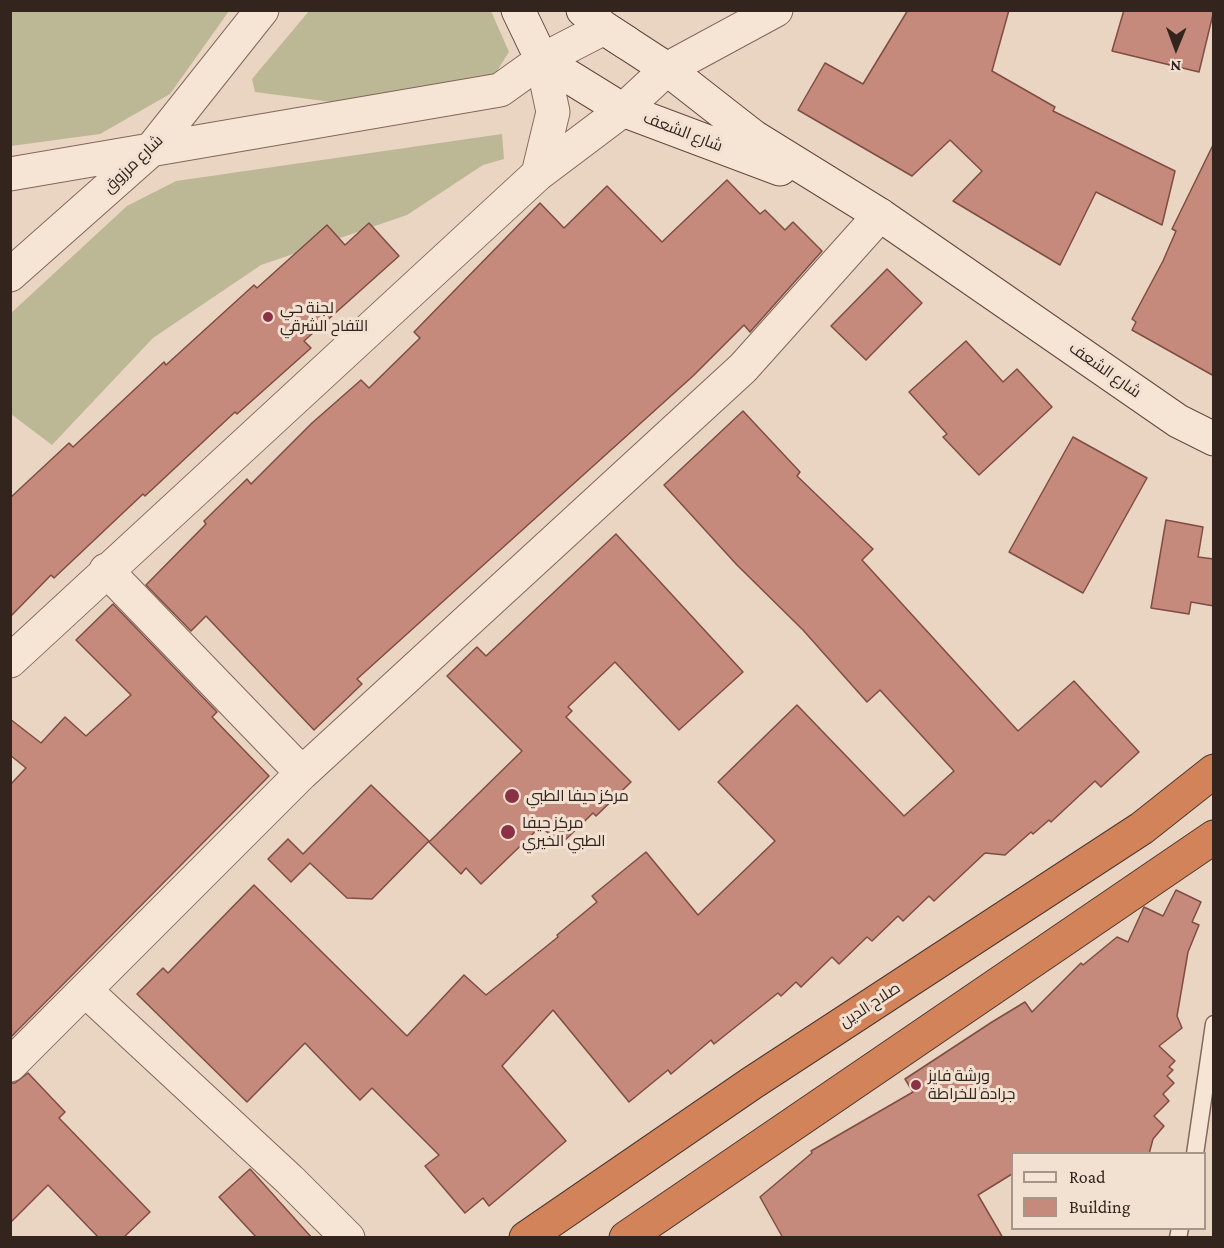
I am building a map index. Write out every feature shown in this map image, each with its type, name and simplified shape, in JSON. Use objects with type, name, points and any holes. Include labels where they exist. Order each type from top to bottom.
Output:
[{"type":"highway","name":"صلاح الدين","points":[[526,1238],[762,1076],[1142,828],[1214,771]]},
{"type":"highway","points":[[626,1238],[1214,837]]},
{"type":"street","name":"شارع مرزوق","points":[[10,274],[150,151],[262,10]]},
{"type":"street","points":[[518,10],[542,60],[553,112],[538,174]]},
{"type":"street","points":[[10,661],[106,570],[538,174],[623,110],[667,69],[776,10]]},
{"type":"street","points":[[10,174],[500,90],[593,19]]},
{"type":"street","name":"شارع الشعف","points":[[593,19],[667,69],[754,137],[880,215],[1178,421],[1214,439]]},
{"type":"street","name":"شارع الشعف","points":[[542,60],[623,110],[781,170],[880,215]]},
{"type":"street","points":[[10,1065],[302,773],[743,368],[880,215]]},
{"type":"street","points":[[106,570],[302,773]]},
{"type":"street","points":[[85,990],[290,1180],[348,1238]]},
{"type":"lane","points":[[1195,1152],[1214,1024]]},
{"type":"shaded area","points":[[10,11],[229,11],[170,94],[100,134],[11,146]]},
{"type":"shaded area","points":[[309,11],[491,11],[509,52],[495,74],[332,102],[255,92],[252,79]]},
{"type":"shaded area","points":[[502,134],[504,159],[483,165],[407,215],[261,265],[153,338],[52,445],[11,414],[10,314],[127,206],[176,181]]},
{"type":"building","points":[[908,10],[1009,10],[992,71],[1055,107],[1053,111],[1175,171],[1162,225],[1096,192],[1060,265],[953,201],[982,171],[950,140],[912,176],[798,110],[825,63],[863,84]]},
{"type":"building","points":[[1124,10],[1214,10],[1199,72],[1112,51]]},
{"type":"building","points":[[1214,143],[1214,376],[1132,330],[1136,322],[1132,319],[1163,261],[1176,231],[1172,229]]},
{"type":"building","points":[[727,180],[760,214],[765,210],[785,230],[793,222],[822,251],[750,332],[744,325],[693,376],[357,679],[362,684],[314,730],[206,616],[191,631],[146,585],[206,524],[204,521],[247,479],[251,484],[312,423],[361,380],[369,388],[420,338],[414,332],[540,203],[564,228],[607,186],[662,242]]},
{"type":"building","points":[[369,223],[399,256],[304,341],[311,348],[237,414],[235,412],[145,496],[143,494],[54,578],[51,575],[10,617],[10,498],[69,443],[73,447],[164,362],[166,365],[254,285],[257,288],[327,225],[345,245]]},
{"type":"building","points":[[887,269],[922,303],[866,360],[831,326]]},
{"type":"building","points":[[966,341],[1003,382],[1017,369],[1052,407],[979,475],[943,437],[947,434],[909,392]]},
{"type":"building","points":[[743,411],[800,472],[797,476],[873,549],[862,560],[1018,731],[1074,681],[1139,752],[1101,787],[1095,781],[1051,822],[1049,820],[1033,834],[1031,832],[1005,855],[985,853],[934,901],[929,896],[903,921],[898,916],[872,941],[867,937],[839,964],[832,957],[801,987],[796,982],[781,996],[778,993],[714,1044],[711,1040],[671,1074],[668,1070],[629,1102],[553,1010],[502,1066],[566,1141],[489,1206],[483,1198],[465,1213],[425,1166],[439,1155],[372,1088],[360,1100],[305,1043],[247,1102],[137,994],[163,968],[168,973],[254,885],[407,1036],[464,975],[486,995],[558,937],[557,935],[597,902],[592,896],[646,852],[698,915],[775,841],[718,782],[797,705],[904,816],[954,771],[880,690],[867,702],[803,630],[737,565],[664,485]]},
{"type":"building","points":[[1073,437],[1147,478],[1083,593],[1009,552]]},
{"type":"building","points":[[1166,520],[1203,527],[1198,557],[1214,559],[1214,606],[1191,602],[1189,614],[1151,608]]},
{"type":"building","points":[[616,534],[743,672],[679,730],[615,662],[568,707],[572,711],[566,717],[631,782],[596,816],[593,813],[560,845],[541,826],[481,884],[466,868],[461,874],[429,842],[522,751],[447,676],[477,647],[486,656]]},
{"type":"building","points":[[113,604],[217,712],[212,717],[269,776],[10,1038],[10,785],[26,768],[10,755],[10,719],[41,743],[65,717],[86,736],[131,695],[76,640]]},
{"type":"building","points":[[371,785],[429,841],[372,899],[347,898],[310,863],[291,882],[268,859],[288,839],[303,854]]},
{"type":"building","points":[[1176,890],[1201,902],[1192,922],[1199,925],[1188,952],[1177,1016],[1182,1028],[1159,1046],[1175,1061],[1169,1067],[1173,1070],[1167,1076],[1174,1083],[1163,1094],[1169,1101],[1154,1116],[1164,1126],[1153,1139],[1150,1152],[1011,1152],[1011,1175],[978,1195],[1003,1238],[783,1238],[760,1197],[812,1153],[811,1151],[913,1092],[905,1079],[992,1022],[1025,1002],[1032,1012],[1081,963],[1083,965],[1117,937],[1128,942],[1144,907],[1163,916]]},
{"type":"building","points":[[28,1073],[65,1112],[59,1118],[150,1212],[123,1238],[99,1238],[48,1185],[10,1223],[10,1083],[15,1083]]},
{"type":"building","points":[[250,1169],[312,1238],[257,1238],[219,1197]]},
{"type":"place","name":"لجنة حي التفاح الشرقي","points":[[268,317]]},
{"type":"place","name":"مركز حيفا الطبي","points":[[512,796]]},
{"type":"place","name":"مركز حيفا الطبي الخيري","points":[[508,832]]},
{"type":"place","name":"ورشة فايز جرادة للخراطة","points":[[916,1085]]}]
